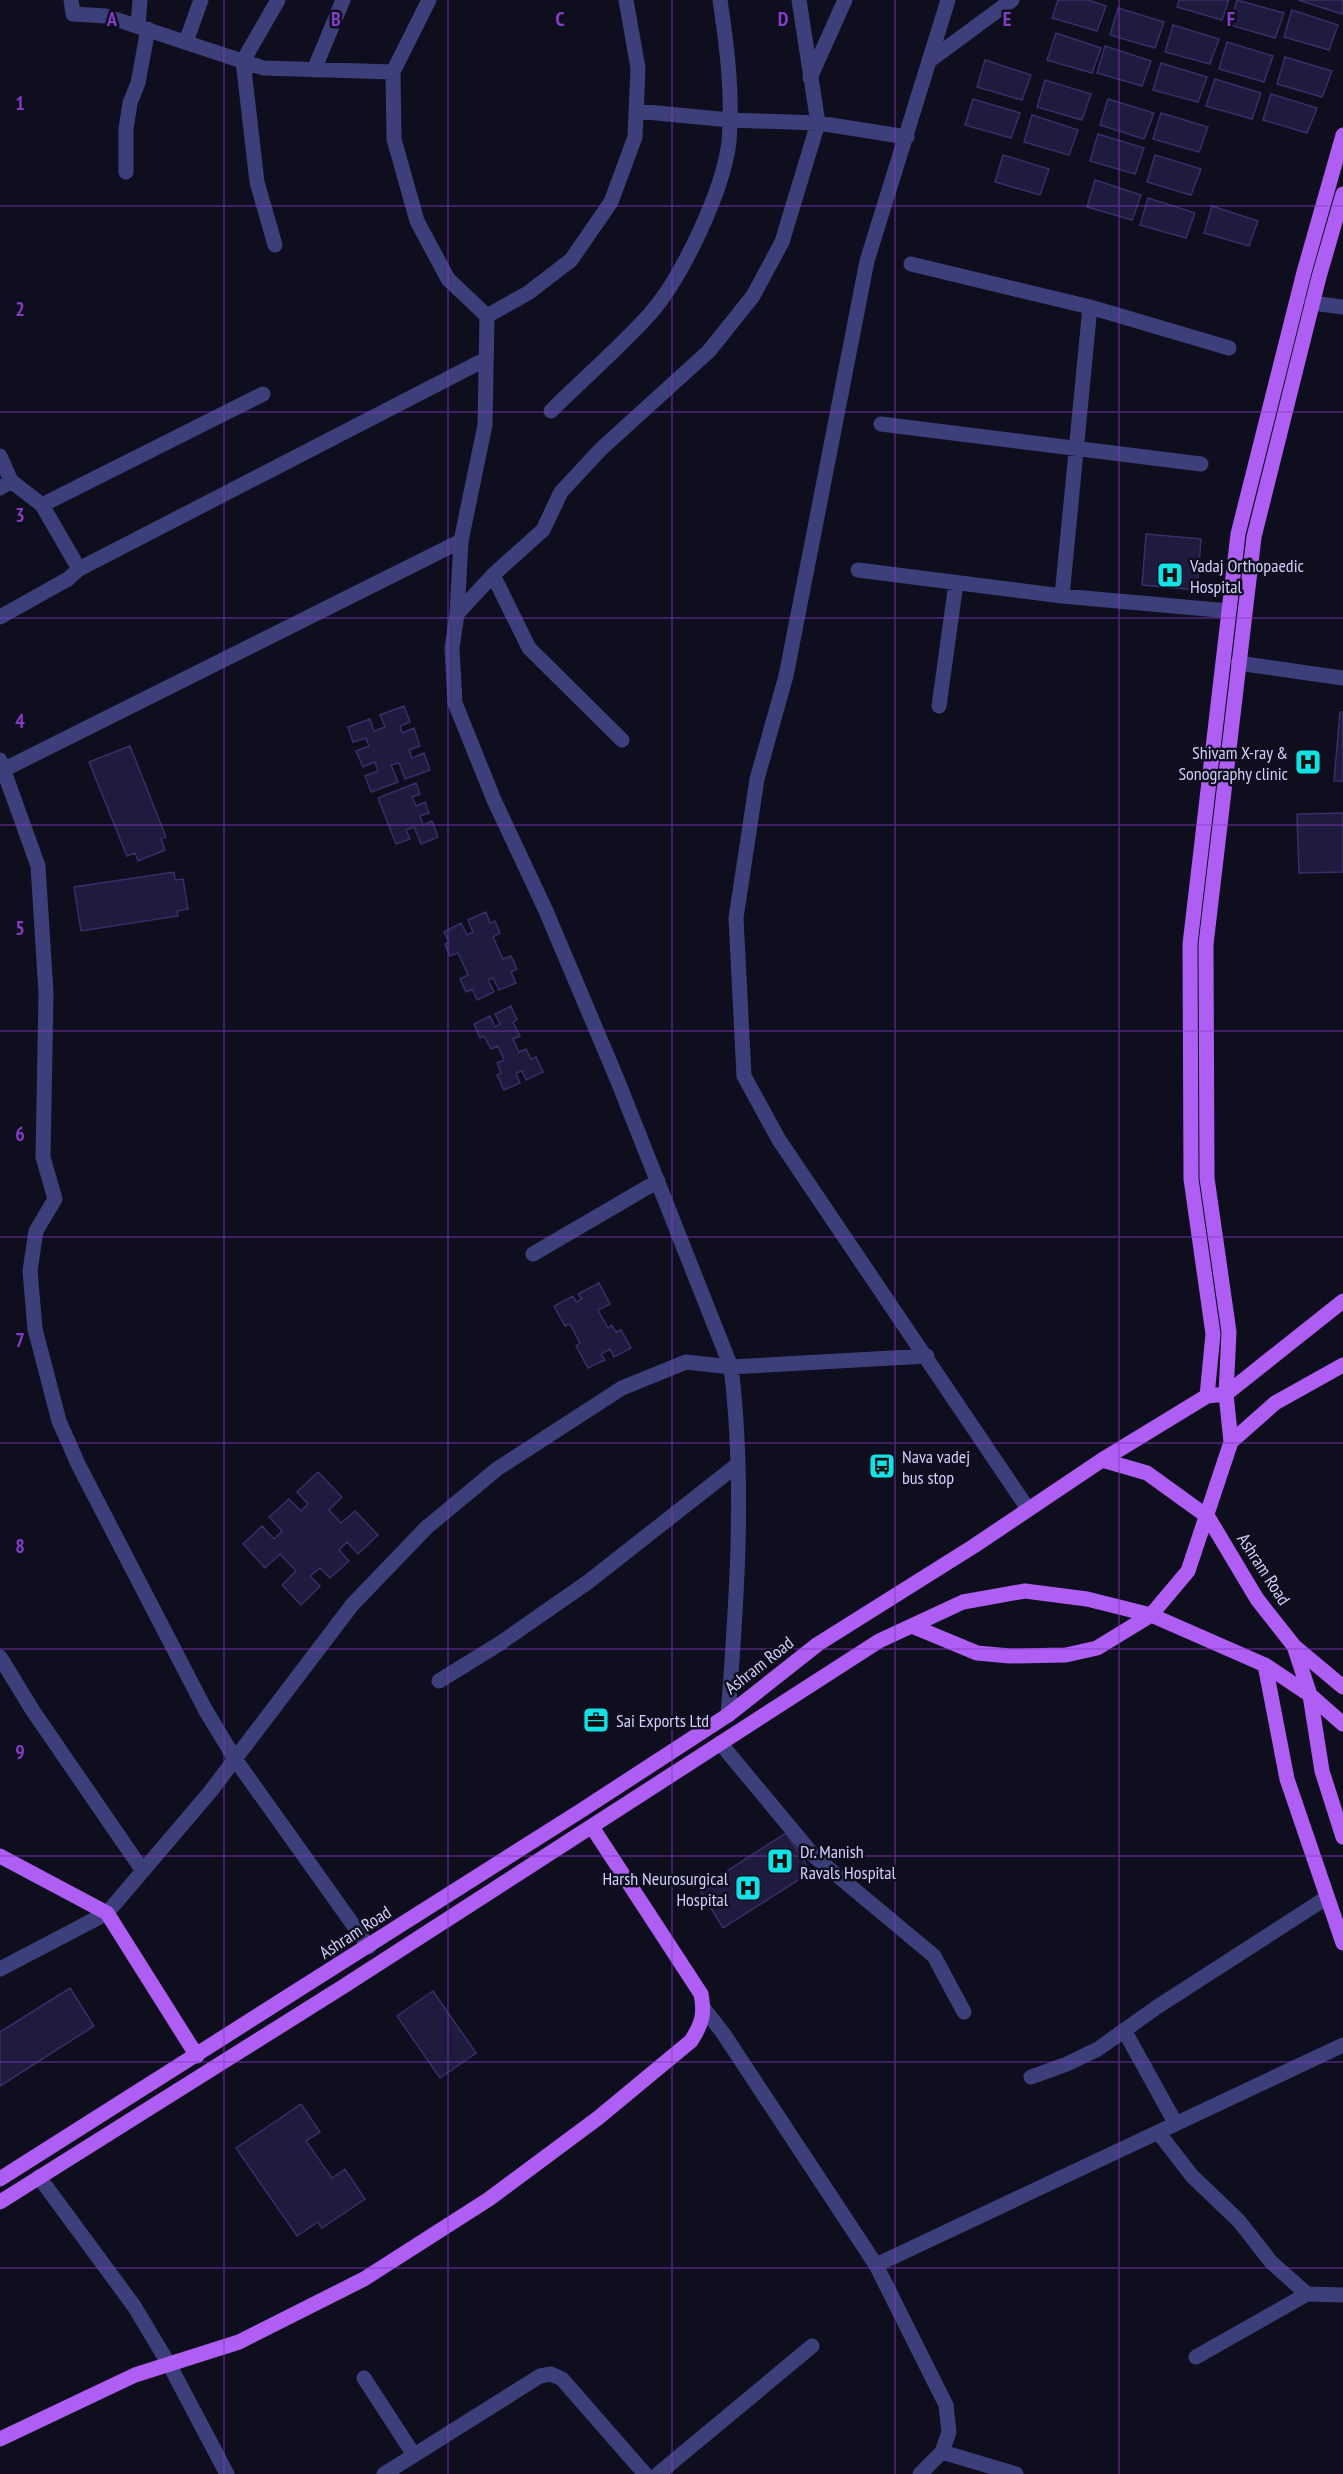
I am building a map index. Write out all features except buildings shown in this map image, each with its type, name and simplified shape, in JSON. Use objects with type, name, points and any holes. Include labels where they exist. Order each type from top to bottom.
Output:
[{"type":"main road","points":[[1207,1396],[1213,1334],[1191,1179],[1190,944],[1238,534],[1304,272],[1343,135]]},
{"type":"main road","points":[[912,1626],[977,1653],[1010,1656],[1066,1655],[1097,1648],[1151,1615],[1188,1571],[1208,1517],[1231,1442],[1226,1394],[1229,1332],[1206,1178],[1206,944],[1254,537],[1312,303],[1343,194]]},
{"type":"main road","points":[[1102,1460],[1207,1396],[1226,1394],[1343,1301]]},
{"type":"main road","points":[[1231,1442],[1275,1402],[1343,1365]]},
{"type":"main road","name":"Ashram Road","points":[[0,2179],[369,1947],[728,1714],[818,1644],[967,1551],[1102,1460],[1147,1473],[1208,1517],[1257,1599],[1294,1646],[1343,1687]]},
{"type":"main road","points":[[0,2202],[592,1827],[879,1641],[963,1602],[1025,1591],[1087,1599],[1151,1615],[1265,1665],[1310,1695],[1343,1724]]},
{"type":"main road","points":[[1294,1646],[1310,1695],[1322,1771],[1343,1837]]},
{"type":"main road","points":[[1265,1665],[1287,1779],[1343,1943]]},
{"type":"main road","points":[[0,2439],[135,2375],[170,2366],[239,2342],[364,2279],[489,2199],[598,2118],[691,2041],[701,2025],[705,2010],[701,1994],[592,1827]]},
{"type":"main road","points":[[2,1860],[107,1913],[197,2056]]},
{"type":"street","points":[[71,0],[73,14],[106,16],[263,68],[393,72]]},
{"type":"street","points":[[126,172],[126,129],[130,103],[138,83],[143,27],[140,0]]},
{"type":"street","points":[[186,42],[201,0]]},
{"type":"street","points":[[275,245],[257,182],[243,62],[278,0]]},
{"type":"street","points":[[314,70],[343,0]]},
{"type":"street","points":[[429,0],[393,72],[394,139],[417,221],[448,279],[487,316],[485,425],[461,541],[457,614],[452,648],[455,703],[494,800],[546,911],[618,1079],[731,1367],[737,1417],[737,1593],[728,1714]]},
{"type":"street","points":[[487,316],[528,293],[571,260],[611,202],[635,137],[638,68],[626,0]]},
{"type":"street","points":[[551,411],[650,313],[682,267],[710,210],[728,145],[730,120],[720,0]]},
{"type":"street","points":[[457,614],[493,575],[543,530],[561,492],[601,448],[709,351],[753,296],[782,242],[818,123],[799,0]]},
{"type":"street","points":[[810,78],[845,0]]},
{"type":"street","points":[[948,0],[867,261],[786,676],[758,779],[736,918],[744,1076],[779,1140],[927,1356],[1028,1509]]},
{"type":"street","points":[[929,61],[1012,0]]},
{"type":"street","points":[[636,111],[730,120],[818,123],[907,137]]},
{"type":"street","points":[[911,264],[1090,307],[1229,348]]},
{"type":"street","points":[[1312,303],[1343,307]]},
{"type":"street","points":[[1062,596],[1090,307]]},
{"type":"street","points":[[0,617],[68,579],[79,569],[486,358]]},
{"type":"street","points":[[42,505],[263,394]]},
{"type":"street","points":[[881,423],[1201,464]]},
{"type":"street","points":[[0,456],[6,485],[42,505],[79,569]]},
{"type":"street","points":[[369,1947],[235,1759],[206,1711],[79,1466],[59,1421],[35,1329],[30,1271],[36,1231],[55,1198],[43,1156],[46,993],[38,866],[3,764],[461,541]]},
{"type":"street","points":[[858,570],[1062,596],[1229,611]]},
{"type":"street","points":[[493,575],[529,648],[622,740]]},
{"type":"street","points":[[939,706],[956,583]]},
{"type":"street","points":[[1238,663],[1343,678]]},
{"type":"street","points":[[533,1254],[658,1181]]},
{"type":"street","points":[[0,1969],[107,1913],[235,1759],[352,1605],[426,1528],[497,1469],[622,1388],[686,1362],[731,1367],[927,1356]]},
{"type":"street","points":[[439,1681],[499,1644],[588,1582],[738,1464]]},
{"type":"street","points":[[0,1657],[33,1711],[142,1871]]},
{"type":"street","points":[[720,1743],[814,1856],[934,1956],[964,2012]]},
{"type":"street","points":[[1031,2077],[1067,2064],[1098,2049],[1326,1898]]},
{"type":"street","points":[[705,2010],[723,2033],[876,2265],[946,2404],[949,2432],[942,2452],[920,2474]]},
{"type":"street","points":[[1124,2030],[1176,2124]]},
{"type":"street","points":[[876,2265],[1343,2045]]},
{"type":"street","points":[[1158,2132],[1192,2176],[1239,2221],[1271,2262],[1307,2294]]},
{"type":"street","points":[[39,2177],[134,2306],[170,2366],[227,2474]]},
{"type":"street","points":[[1196,2357],[1307,2294],[1343,2295]]},
{"type":"street","points":[[658,2474],[812,2346]]},
{"type":"street","points":[[384,2474],[540,2376],[551,2374],[562,2379],[645,2474]]},
{"type":"street","points":[[364,2378],[414,2455]]},
{"type":"street","points":[[942,2452],[1016,2474]]},
{"type":"place","name":"Vadaj Orthopaedic Hospital","points":[[1170,575]]},
{"type":"place","name":"Shivam X-ray & Sonography clinic","points":[[1308,762]]},
{"type":"place","name":"Nava vadej bus stop","points":[[882,1466]]},
{"type":"place","name":"Sai Exports Ltd","points":[[596,1720]]},
{"type":"place","name":"Dr. Manish Ravals Hospital","points":[[780,1861]]},
{"type":"place","name":"Harsh Neurosurgical Hospital","points":[[748,1888]]}]
